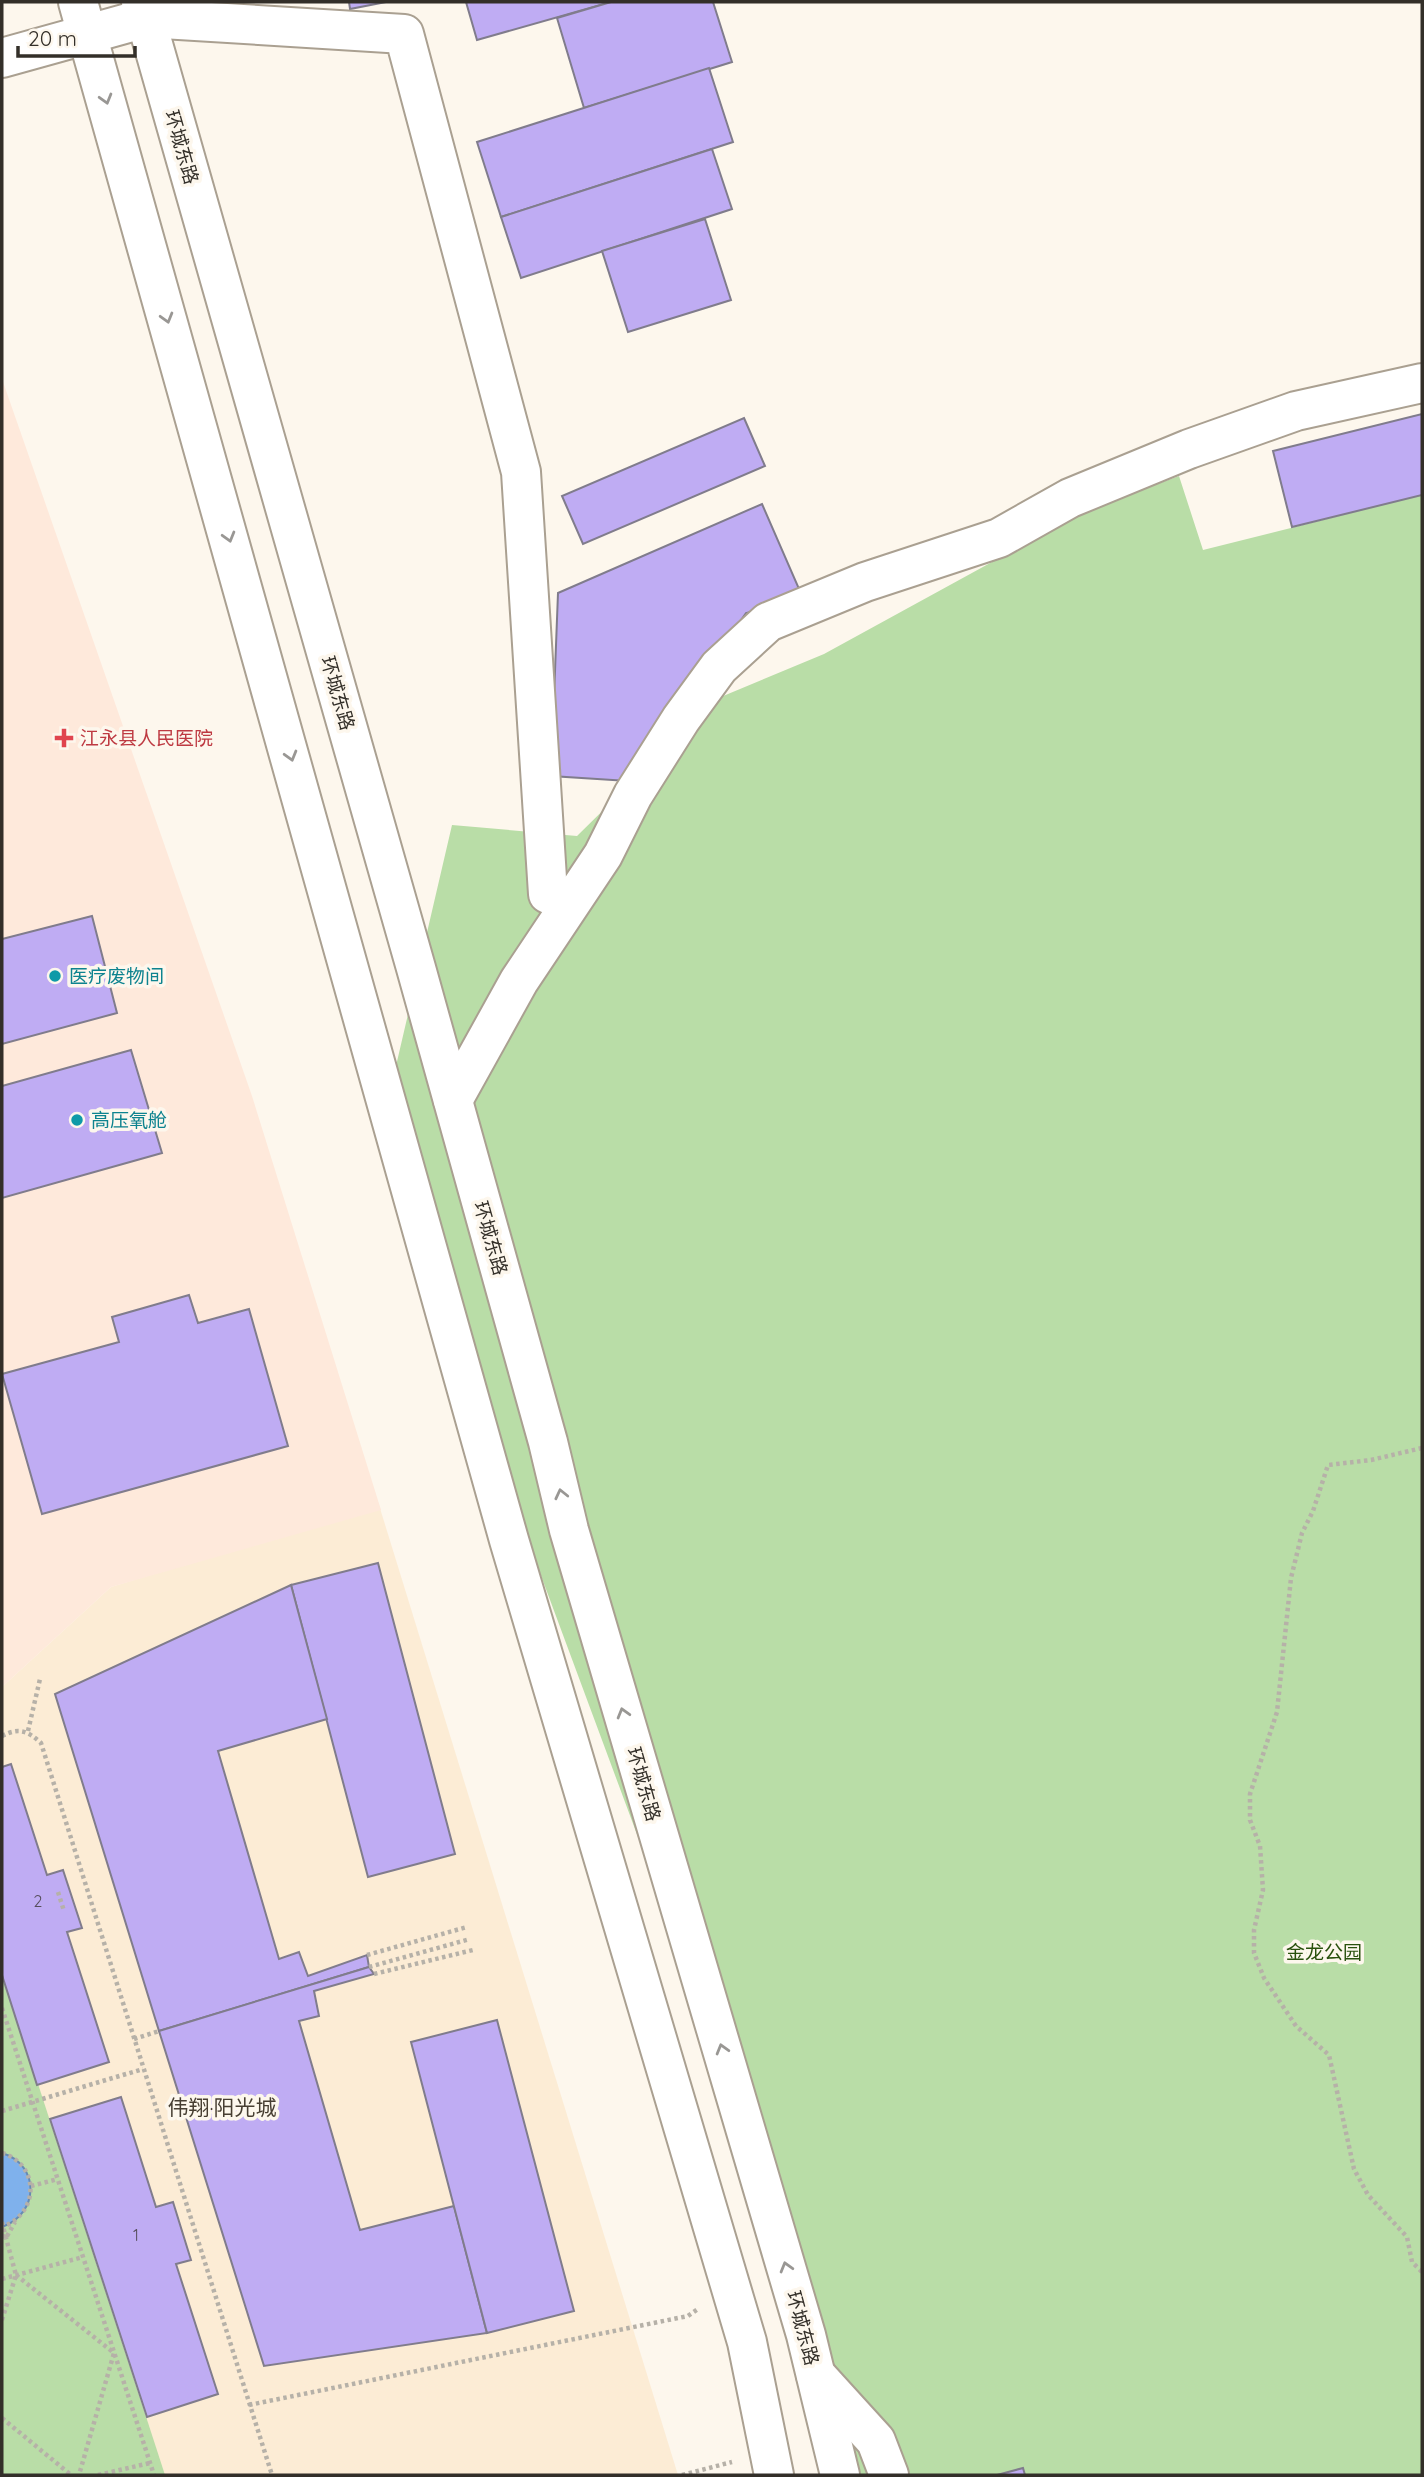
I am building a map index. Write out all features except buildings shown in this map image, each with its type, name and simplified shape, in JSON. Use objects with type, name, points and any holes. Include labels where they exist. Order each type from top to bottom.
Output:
[{"type":"main road","points":[[2,58],[82,18],[143,10],[404,34],[520,472],[548,894]]},
{"type":"main road","name":"环城东路","points":[[143,10],[453,1100],[548,1442],[569,1530],[816,2375],[840,2475]]},
{"type":"main road","points":[[82,18],[505,1528],[747,2342],[772,2464]]},
{"type":"main road","points":[[453,1100],[519,981],[603,855],[634,795],[681,719],[719,667],[768,622],[865,582],[999,538],[1070,498],[1189,449],[1296,411],[1422,383]]},
{"type":"main road","points":[[816,2375],[876,2441],[889,2475]]},
{"type":"path","points":[[1422,1448],[1371,1460],[1328,1465],[1296,1555],[1277,1712],[1250,1794],[1250,1820],[1260,1846],[1263,1890],[1254,1930],[1254,1953],[1264,1978],[1296,2026],[1329,2055],[1354,2169],[1368,2196],[1408,2237],[1412,2262],[1422,2272]]},
{"type":"path","points":[[28,1731],[40,1679]]},
{"type":"path","points":[[2,1736],[12,1731],[28,1731],[41,1743],[272,2475]]},
{"type":"path","points":[[58,1892],[64,1911]]},
{"type":"path","points":[[367,1955],[467,1927]]},
{"type":"path","points":[[369,1967],[470,1939]]},
{"type":"path","points":[[374,1974],[473,1950]]},
{"type":"path","points":[[2,2008],[154,2475]]},
{"type":"path","points":[[134,2039],[159,2031]]},
{"type":"path","points":[[2,2110],[143,2069]]},
{"type":"path","points":[[2,2153],[20,2162],[32,2186],[25,2211],[4,2236]]},
{"type":"path","points":[[32,2186],[58,2179]]},
{"type":"path","points":[[2,2320],[16,2276],[2,2225],[16,2221]]},
{"type":"path","points":[[2,2279],[83,2257]]},
{"type":"path","points":[[16,2276],[114,2353]]},
{"type":"path","points":[[249,2405],[688,2316],[707,2302]]},
{"type":"path","points":[[79,2475],[114,2353]]},
{"type":"path","points":[[2,2418],[71,2475]]},
{"type":"path","points":[[98,2475],[150,2463]]},
{"type":"path","points":[[682,2475],[772,2464]]},
{"type":"shaded area","name":"江永县人民医院","points":[[2,379],[252,1096],[381,1510],[111,1587],[2,1687]]},
{"type":"shaded area","points":[[379,1505],[678,2475],[2,2475],[2,1687],[111,1587]]},
{"type":"green space","name":"金龙公园","points":[[1179,476],[1203,550],[1422,495],[1422,2475],[844,2475],[832,2360],[379,1139],[452,825],[577,836],[716,699],[824,654],[1085,511]]},
{"type":"green space","points":[[2,1973],[165,2475],[2,2475]]},
{"type":"water","points":[[2,2153],[15,2159],[24,2168],[29,2178],[30,2190],[29,2201],[23,2212],[2,2227]]},
{"type":"place","name":"江永县人民医院","points":[[64,738]]},
{"type":"place","name":"医疗废物间","points":[[55,976]]},
{"type":"place","name":"高压氧舱","points":[[77,1120]]},
{"type":"district","name":"伟翔·阳光城","points":[[222,2108]]}]
